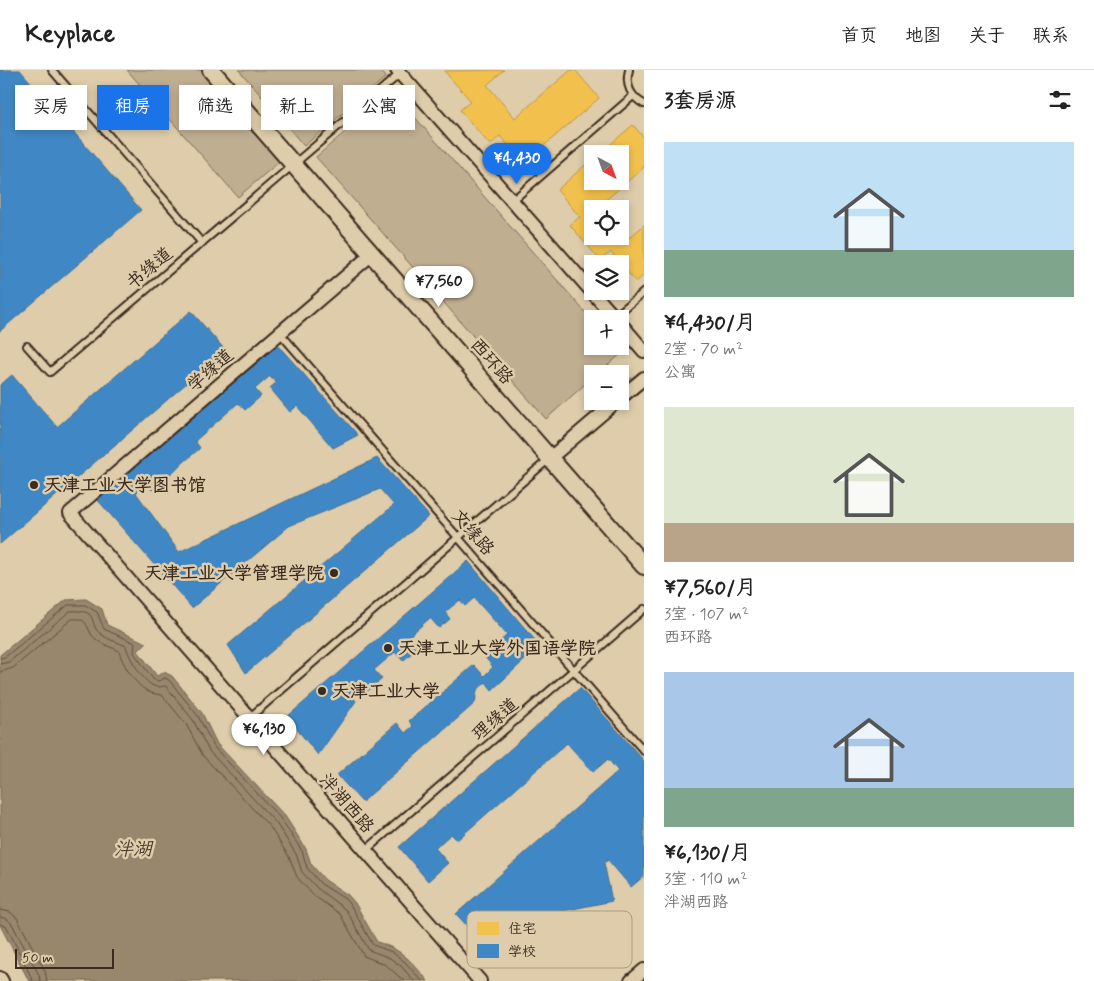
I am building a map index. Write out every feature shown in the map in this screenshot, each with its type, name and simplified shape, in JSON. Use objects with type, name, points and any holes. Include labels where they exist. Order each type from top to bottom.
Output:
[{"type":"street","name":"西环路","points":[[211,70],[644,566]]},
{"type":"street","points":[[401,71],[608,310]]},
{"type":"street","name":"学缘道","points":[[70,513],[372,254]]},
{"type":"street","points":[[629,334],[644,351]]},
{"type":"street","points":[[629,390],[644,378]]},
{"type":"street","points":[[550,458],[606,410]]},
{"type":"street","name":"泮湖西路","points":[[70,513],[467,966]]},
{"type":"street","name":"泮湖西路","points":[[468,968],[480,981]]},
{"type":"street","points":[[631,981],[644,970]]},
{"type":"lane","points":[[52,70],[202,243]]},
{"type":"lane","points":[[629,70],[627,80],[633,96],[644,104]]},
{"type":"lane","name":"书缘道","points":[[27,346],[50,372],[294,165],[401,71]]},
{"type":"lane","points":[[512,201],[633,96]]},
{"type":"lane","points":[[627,310],[644,292]]},
{"type":"lane","name":"文缘路","points":[[280,333],[644,751]]},
{"type":"lane","points":[[249,718],[550,458]]},
{"type":"lane","name":"理缘道","points":[[365,851],[644,610]]},
{"type":"shaded area","points":[[127,70],[201,70],[214,85],[179,85],[179,129],[169,118],[169,85],[140,85]]},
{"type":"shaded area","points":[[239,70],[380,70],[386,77],[376,85],[343,85],[343,113],[333,122],[333,85],[261,85],[261,96]]},
{"type":"shaded area","points":[[415,117],[584,311],[584,355],[620,355],[608,365],[584,365],[584,385],[546,419],[316,157],[347,130],[415,130]]},
{"type":"shaded area","points":[[251,129],[279,162],[238,197],[179,130]]},
{"type":"shaded area","points":[[290,130],[323,130],[304,146]]},
{"type":"water","name":"泮湖","points":[[86,599],[102,609],[107,625],[146,643],[138,651],[157,676],[164,672],[172,676],[202,713],[217,744],[285,816],[306,849],[311,864],[325,880],[348,895],[355,903],[377,942],[394,949],[406,957],[428,981],[29,981],[0,925],[0,655],[66,600]]},
{"type":"building: 住宅","points":[[504,70],[487,85],[515,118],[571,70],[575,70],[599,98],[524,163],[500,136],[490,145],[460,110],[471,101],[444,71]]},
{"type":"building: 住宅","points":[[633,125],[644,138],[644,167],[629,180],[629,145],[610,145]]},
{"type":"building: 住宅","points":[[584,166],[584,190],[617,190],[606,200],[584,200],[584,241],[570,225],[580,217],[557,190]]},
{"type":"building: 住宅","points":[[644,225],[644,275],[636,282],[629,274],[629,255],[614,255],[611,252],[607,255],[596,255],[587,245],[629,245],[629,238]]},
{"type":"building: 学校","points":[[0,70],[20,70],[33,85],[15,85],[15,130],[72,130],[141,210],[0,331]]},
{"type":"building: 学校","name":"天津工业大学图书馆","points":[[191,311],[225,350],[0,544],[0,385],[12,375],[57,427]]},
{"type":"building: 学校","points":[[276,343],[358,435],[333,448],[297,406],[290,412],[270,388],[277,382],[270,376],[255,389],[261,396],[245,410],[238,403],[195,441],[200,448],[152,490],[146,483],[136,493],[179,552],[377,458],[429,516],[246,673],[228,645],[394,505],[380,489],[289,526],[192,608],[96,498]]},
{"type":"building: 学校","points":[[468,561],[540,646],[492,690],[486,682],[477,690],[475,703],[362,802],[337,775],[397,723],[405,733],[413,726],[409,721],[474,665],[484,676],[493,667],[484,656],[507,635],[474,598],[465,606],[460,600],[445,612],[450,619],[439,628],[430,618],[407,638],[416,649],[403,661],[395,652],[374,670],[382,679],[366,692],[360,685],[350,694],[356,701],[318,755],[287,717]]},
{"type":"building: 学校","points":[[580,688],[644,761],[644,876],[631,887],[608,860],[604,863],[612,901],[563,911],[467,911],[467,926],[456,914],[618,771],[608,759],[593,772],[567,743],[457,840],[451,834],[435,848],[448,863],[428,881],[399,847]]},
{"type":"place","name":"天津工业大学图书馆","points":[[34,485]]},
{"type":"place","name":"天津工业大学管理学院","points":[[334,573]]},
{"type":"place","name":"天津工业大学外国语学院","points":[[388,648]]},
{"type":"place","name":"天津工业大学","points":[[322,691]]}]
